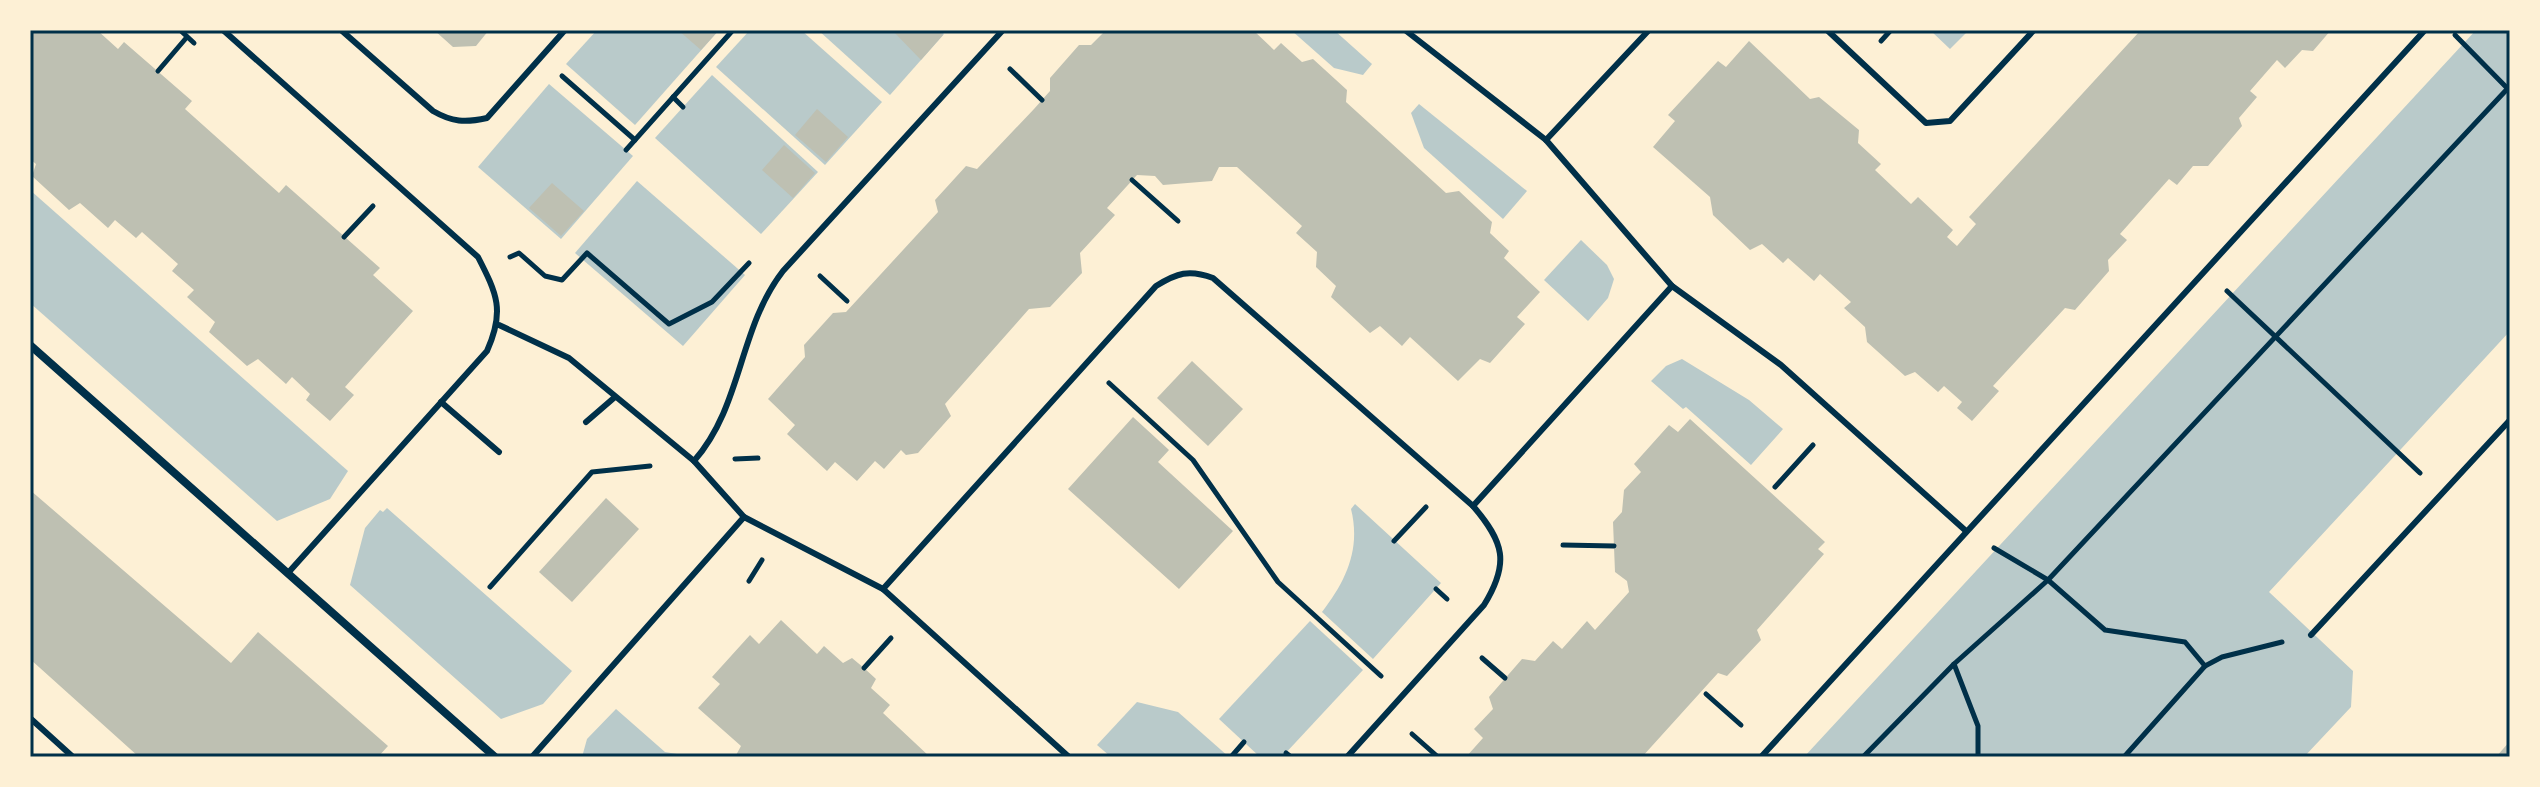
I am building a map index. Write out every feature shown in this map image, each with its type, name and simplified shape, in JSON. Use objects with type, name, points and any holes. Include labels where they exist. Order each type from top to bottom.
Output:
[{"type":"street","points":[[30,345],[495,757]]},
{"type":"lane","points":[[223,30],[478,257],[496,290],[499,325],[487,351],[288,573]]},
{"type":"lane","points":[[341,30],[433,111],[450,120],[468,122],[487,118],[565,30]]},
{"type":"lane","points":[[694,461],[721,424],[754,324],[774,282],[1003,30]]},
{"type":"lane","points":[[1405,30],[1546,140],[1672,286],[1781,365],[1966,531]]},
{"type":"lane","points":[[1546,140],[1649,30]]},
{"type":"lane","points":[[1827,30],[1926,123],[1950,121],[2034,30]]},
{"type":"lane","points":[[1761,757],[2425,30]]},
{"type":"lane","points":[[883,589],[1156,286],[1175,274],[1193,271],[1213,278],[1473,506],[1494,531],[1502,558],[1497,584],[1484,605],[1347,757]]},
{"type":"lane","points":[[1473,506],[1672,286]]},
{"type":"lane","points":[[499,325],[569,358],[694,461],[744,517],[883,589],[1069,757]]},
{"type":"lane","points":[[586,422],[615,397]]},
{"type":"lane","points":[[441,402],[499,452]]},
{"type":"lane","points":[[2311,635],[2510,420]]},
{"type":"lane","points":[[532,757],[744,517]]},
{"type":"lane","points":[[30,718],[73,757]]},
{"type":"path","points":[[180,30],[199,47]]},
{"type":"path","points":[[626,150],[733,30]]},
{"type":"path","points":[[1863,757],[1954,664],[2048,580],[2509,89],[2450,30]]},
{"type":"path","points":[[158,71],[187,37]]},
{"type":"path","points":[[541,57],[635,140]]},
{"type":"path","points":[[1010,69],[1042,100]]},
{"type":"path","points":[[673,97],[683,107]]},
{"type":"path","points":[[1132,180],[1178,221]]},
{"type":"path","points":[[364,193],[386,213]]},
{"type":"path","points":[[344,237],[375,203]]},
{"type":"path","points":[[484,268],[519,253],[545,276],[562,280],[587,253],[669,324],[712,302],[748,262],[774,282]]},
{"type":"path","points":[[2206,271],[2442,494]]},
{"type":"path","points":[[819,276],[847,301]]},
{"type":"path","points":[[1087,363],[1193,460],[1278,582],[1402,696]]},
{"type":"path","points":[[1775,487],[1813,445]]},
{"type":"path","points":[[490,587],[592,472],[758,458]]},
{"type":"path","points":[[1394,541],[1447,484]]},
{"type":"path","points":[[1966,531],[2048,580],[2105,630],[2185,642],[2205,666]]},
{"type":"path","points":[[1563,545],[1614,546]]},
{"type":"path","points":[[2124,757],[2205,666],[2222,657],[2311,635]]},
{"type":"path","points":[[864,668],[891,638]]},
{"type":"path","points":[[1482,658],[1505,678]]},
{"type":"path","points":[[1954,664],[1978,726],[1978,757]]},
{"type":"path","points":[[1706,694],[1741,725]]},
{"type":"path","points":[[1412,734],[1438,757]]},
{"type":"path","points":[[1231,757],[1244,742]]},
{"type":"shaded area","points":[[597,30],[719,30],[635,125],[566,64]]},
{"type":"shaded area","points":[[750,30],[801,30],[882,102],[825,165],[716,67]]},
{"type":"shaded area","points":[[818,30],[940,30],[944,34],[890,95]]},
{"type":"shaded area","points":[[1291,30],[1334,30],[1372,64],[1363,75],[1334,68]]},
{"type":"shaded area","points":[[1930,30],[1969,30],[1950,49]]},
{"type":"shaded area","points":[[2476,30],[2510,30],[2510,331],[2269,592],[2353,671],[2351,707],[2304,757],[1804,757]]},
{"type":"shaded area","points":[[712,75],[818,172],[761,234],[655,138]]},
{"type":"shaded area","points":[[549,84],[633,156],[561,239],[478,167]]},
{"type":"shaded area","points":[[1419,104],[1527,191],[1503,219],[1424,148],[1411,113]]},
{"type":"shaded area","points":[[637,181],[745,275],[683,346],[575,253]]},
{"type":"shaded area","points":[[30,190],[348,471],[330,499],[277,521],[30,303]]},
{"type":"shaded area","points":[[1581,240],[1607,265],[1614,279],[1608,298],[1588,321],[1544,280]]},
{"type":"shaded area","points":[[1682,359],[1749,400],[1783,429],[1751,465],[1686,407],[1683,409],[1651,381],[1666,366]]},
{"type":"shaded area","points":[[1355,504],[1441,583],[1373,659],[1322,612],[1338,588],[1353,551],[1351,509]]},
{"type":"shaded area","points":[[387,508],[572,671],[543,704],[501,719],[350,585],[365,528],[380,510],[383,512]]},
{"type":"shaded area","points":[[1310,621],[1363,670],[1282,757],[1260,757],[1219,719]]},
{"type":"shaded area","points":[[1137,702],[1178,712],[1229,757],[1111,757],[1097,745]]},
{"type":"shaded area","points":[[616,709],[665,752],[695,757],[582,757],[587,739]]},
{"type":"building","points":[[30,30],[97,30],[118,49],[124,42],[192,101],[185,109],[279,193],[286,185],[380,268],[373,275],[413,311],[345,387],[354,395],[330,421],[306,400],[310,394],[292,377],[286,384],[258,359],[247,366],[209,332],[215,322],[187,297],[194,290],[172,271],[178,264],[142,232],[136,238],[115,220],[108,228],[80,203],[69,210],[32,176],[36,164],[30,159]]},
{"type":"building","points":[[434,30],[489,30],[476,46],[453,47]]},
{"type":"building","points":[[678,30],[719,30],[701,50]]},
{"type":"building","points":[[892,30],[937,30],[943,35],[921,60]]},
{"type":"building","points":[[1106,30],[1253,30],[1274,50],[1281,43],[1302,62],[1313,59],[1347,90],[1346,102],[1446,193],[1459,191],[1492,222],[1490,233],[1509,251],[1504,258],[1540,292],[1517,317],[1525,324],[1490,363],[1480,359],[1458,381],[1410,337],[1402,346],[1380,326],[1370,333],[1331,297],[1336,286],[1316,267],[1317,252],[1296,233],[1302,226],[1237,167],[1219,167],[1212,181],[1163,185],[1155,176],[1137,175],[1107,208],[1115,215],[1080,253],[1082,273],[1050,307],[1029,309],[945,404],[951,416],[918,453],[906,455],[901,450],[884,469],[875,461],[857,481],[835,462],[827,471],[787,434],[795,425],[768,399],[805,357],[804,345],[833,313],[846,312],[938,212],[935,200],[966,166],[977,169],[1050,91],[1050,78],[1079,45],[1091,45]]},
{"type":"building","points":[[2137,30],[2331,30],[2313,51],[2302,50],[2285,68],[2277,60],[2250,91],[2257,97],[2239,118],[2242,126],[2208,166],[2193,166],[2177,185],[2169,179],[2120,234],[2127,240],[2108,260],[2109,271],[2075,310],[2065,308],[1993,386],[1999,391],[1972,421],[1957,408],[1962,402],[1944,386],[1938,392],[1915,372],[1905,376],[1867,342],[1865,327],[1844,308],[1851,302],[1820,274],[1814,281],[1788,258],[1783,263],[1762,244],[1750,250],[1713,215],[1710,197],[1653,147],[1675,121],[1668,115],[1718,61],[1726,67],[1749,41],[1810,99],[1819,97],[1859,130],[1858,143],[1881,164],[1875,170],[1911,204],[1918,197],[1953,230],[1947,237],[1957,246],[1976,224],[1969,217],[2139,32]]},
{"type":"building","points":[[817,109],[848,137],[826,162],[795,135]]},
{"type":"building","points":[[784,145],[815,173],[793,198],[762,170]]},
{"type":"building","points":[[552,183],[584,211],[561,236],[529,208]]},
{"type":"building","points":[[1192,361],[1243,409],[1208,446],[1157,398]]},
{"type":"building","points":[[1133,417],[1169,450],[1158,462],[1233,531],[1179,589],[1068,489]]},
{"type":"building","points":[[1690,419],[1825,542],[1818,549],[1824,554],[1757,630],[1761,640],[1727,676],[1718,673],[1642,757],[1466,757],[1483,738],[1474,729],[1493,709],[1489,697],[1522,659],[1535,661],[1553,641],[1562,649],[1587,621],[1595,630],[1629,592],[1627,581],[1615,572],[1613,522],[1622,512],[1624,490],[1641,472],[1634,464],[1669,425],[1678,432]]},
{"type":"building","points":[[30,490],[231,663],[258,632],[388,746],[378,757],[139,757],[30,659]]},
{"type":"building","points":[[606,498],[639,529],[572,602],[539,572]]},
{"type":"building","points":[[781,620],[817,654],[824,646],[843,663],[852,658],[876,679],[871,688],[890,705],[883,713],[930,757],[735,757],[741,746],[698,708],[720,684],[712,677],[750,635],[759,644]]},
{"type":"building","points":[[2510,741],[2510,757],[2496,757]]}]
